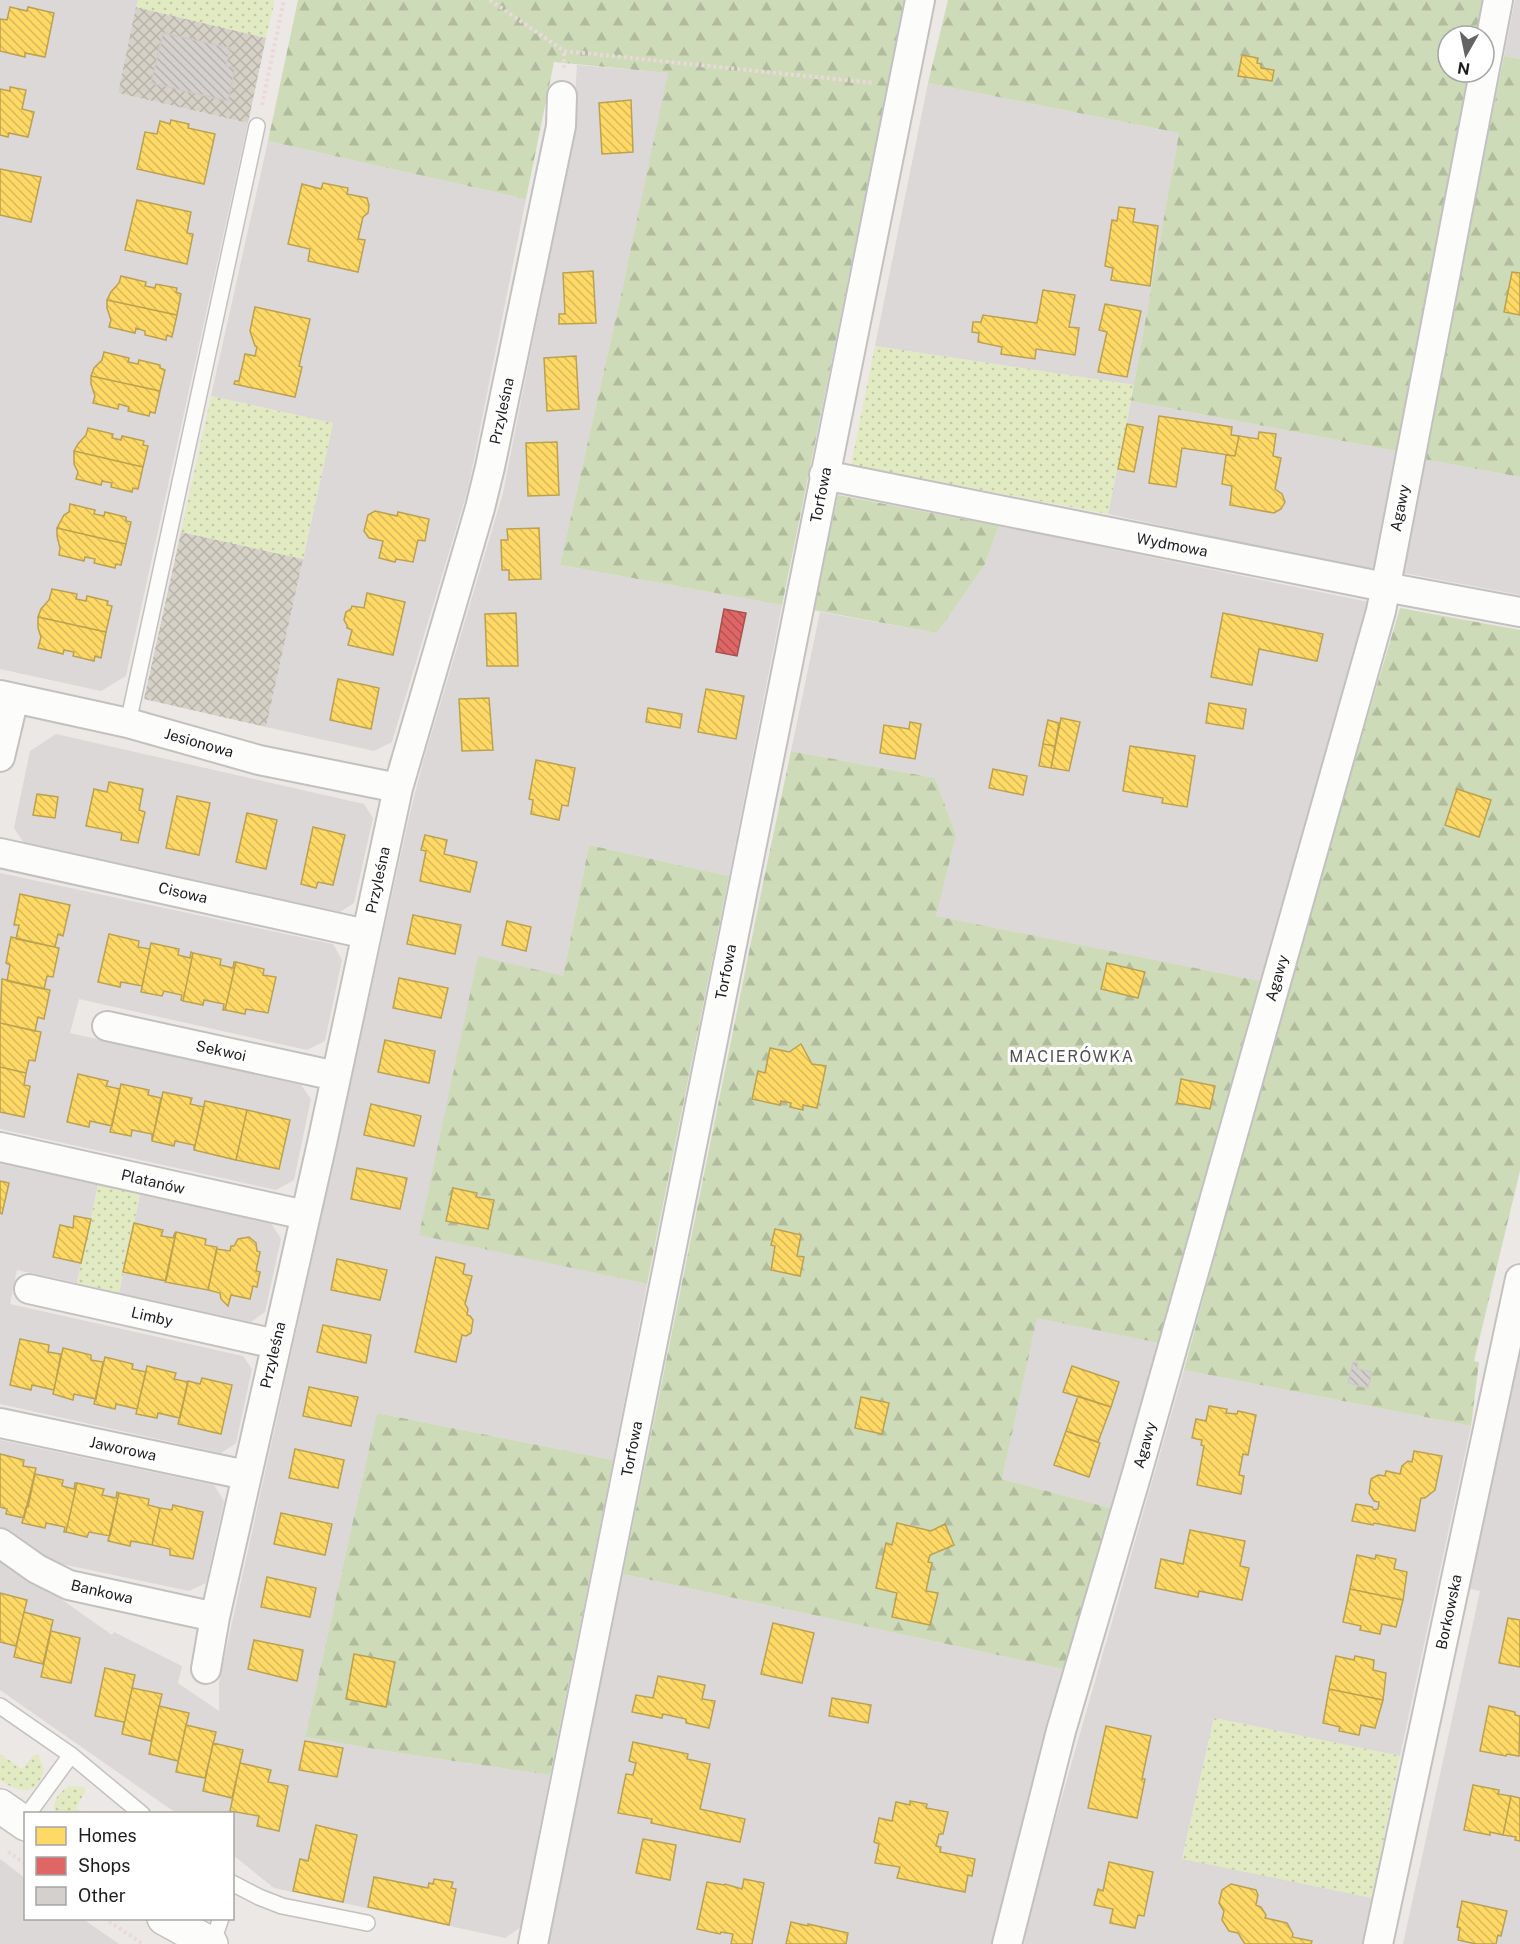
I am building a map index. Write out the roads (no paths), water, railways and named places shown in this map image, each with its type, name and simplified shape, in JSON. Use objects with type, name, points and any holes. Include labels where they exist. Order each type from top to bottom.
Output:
[{"type":"street","name":"Torfowa","points":[[533,1944],[920,0]]},
{"type":"street","name":"Agawy","points":[[1007,1944],[1061,1731],[1137,1473],[1381,611],[1498,0]]},
{"type":"street","name":"Przyleśna","points":[[206,1669],[215,1617],[398,788],[485,487],[561,126],[562,96]]},
{"type":"street","name":"Wydmowa","points":[[824,475],[1520,612]]},
{"type":"street","name":"Jesionowa","points":[[7,697],[128,723],[259,760],[398,788]]},
{"type":"street","points":[[0,756],[7,697]]},
{"type":"street","name":"Cisowa","points":[[0,853],[366,934]]},
{"type":"street","name":"Sekwoi","points":[[107,1026],[336,1076]]},
{"type":"street","name":"Platanów","points":[[0,1147],[305,1215]]},
{"type":"street","name":"Borkowska","points":[[1378,1944],[1520,1280]]},
{"type":"street","name":"Limby","points":[[29,1289],[276,1344]]},
{"type":"street","name":"Jaworowa","points":[[0,1423],[246,1475]]},
{"type":"street","name":"Bankowa","points":[[0,1543],[37,1569],[69,1585],[215,1617]]},
{"type":"street","points":[[168,1920],[212,1944]]},
{"type":"lane","points":[[128,723],[257,126]]},
{"type":"lane","points":[[0,1706],[71,1755],[140,1812]]},
{"type":"lane","points":[[20,1816],[71,1755]]},
{"type":"lane","points":[[234,1884],[282,1906],[367,1923]]},
{"type":"lane","points":[[212,1944],[220,1920]]},
{"type":"district","name":"MACIERÓWKA","points":[[1072,1056]]}]
